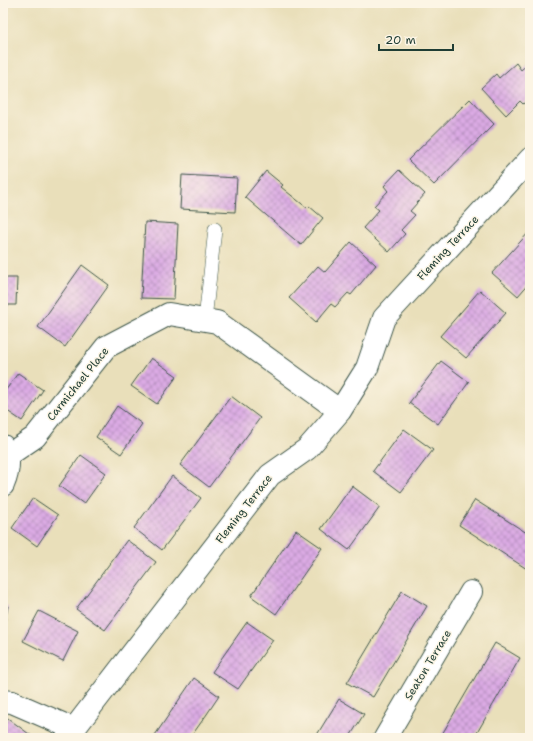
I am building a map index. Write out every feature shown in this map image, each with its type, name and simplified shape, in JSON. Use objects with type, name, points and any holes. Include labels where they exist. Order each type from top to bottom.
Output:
[{"type":"street","name":"Fleming Terrace","points":[[71,734],[270,475],[307,449],[340,411],[366,368],[384,318],[530,159]]},
{"type":"street","name":"Carmichael Place","points":[[3,485],[8,471],[5,451],[35,437],[106,347],[169,314],[216,322],[340,411]]},
{"type":"street","name":"Seaton Terrace","points":[[385,738],[471,592]]},
{"type":"street","points":[[3,701],[12,702],[71,734]]},
{"type":"lane","points":[[206,320],[215,229]]},
{"type":"building","points":[[530,62],[530,98],[523,104],[520,101],[506,115],[481,88],[496,74],[499,78],[516,63],[521,70]]},
{"type":"building","points":[[470,99],[494,124],[434,185],[408,160]]},
{"type":"building","points":[[399,170],[425,194],[410,211],[415,215],[401,230],[405,234],[389,252],[363,228],[379,210],[374,206],[388,191],[384,186]]},
{"type":"building","points":[[266,171],[283,185],[281,187],[307,208],[309,206],[323,218],[301,245],[245,197]]},
{"type":"building","points":[[182,175],[237,178],[235,212],[180,209]]},
{"type":"building","points":[[145,222],[178,224],[174,299],[141,298]]},
{"type":"building","points":[[530,231],[530,282],[518,296],[492,273]]},
{"type":"building","points":[[351,242],[376,265],[351,295],[348,293],[335,307],[331,304],[316,322],[289,298],[318,266],[325,272]]},
{"type":"building","points":[[82,265],[109,285],[65,347],[38,327]]},
{"type":"building","points":[[3,278],[17,278],[16,305],[3,305]]},
{"type":"building","points":[[480,290],[506,313],[466,358],[440,336]]},
{"type":"building","points":[[151,358],[177,376],[157,404],[131,386]]},
{"type":"building","points":[[441,361],[469,382],[438,424],[409,403]]},
{"type":"building","points":[[18,373],[43,390],[22,421],[3,408],[3,394]]},
{"type":"building","points":[[231,396],[260,418],[209,487],[180,465]]},
{"type":"building","points":[[117,406],[142,424],[121,454],[96,437]]},
{"type":"building","points":[[404,429],[433,450],[401,492],[373,471]]},
{"type":"building","points":[[81,455],[106,473],[84,504],[59,486]]},
{"type":"building","points":[[172,476],[201,498],[162,550],[134,528]]},
{"type":"building","points":[[352,486],[380,507],[349,550],[321,529]]},
{"type":"building","points":[[33,498],[58,515],[37,546],[12,528]]},
{"type":"building","points":[[475,500],[530,535],[530,571],[459,525]]},
{"type":"building","points":[[296,530],[322,548],[276,614],[251,596]]},
{"type":"building","points":[[127,540],[156,562],[105,630],[76,609]]},
{"type":"building","points":[[402,591],[427,606],[373,697],[347,683]]},
{"type":"building","points":[[3,605],[8,606],[4,628],[3,628]]},
{"type":"building","points":[[39,611],[78,631],[63,661],[23,641]]},
{"type":"building","points":[[247,622],[273,640],[238,689],[212,672]]},
{"type":"building","points":[[495,643],[520,658],[474,738],[446,738],[441,736]]},
{"type":"building","points":[[194,678],[219,696],[207,714],[190,738],[153,738]]},
{"type":"building","points":[[339,699],[364,714],[349,738],[315,738]]},
{"type":"building","points":[[5,716],[33,737],[3,738],[3,719]]}]
